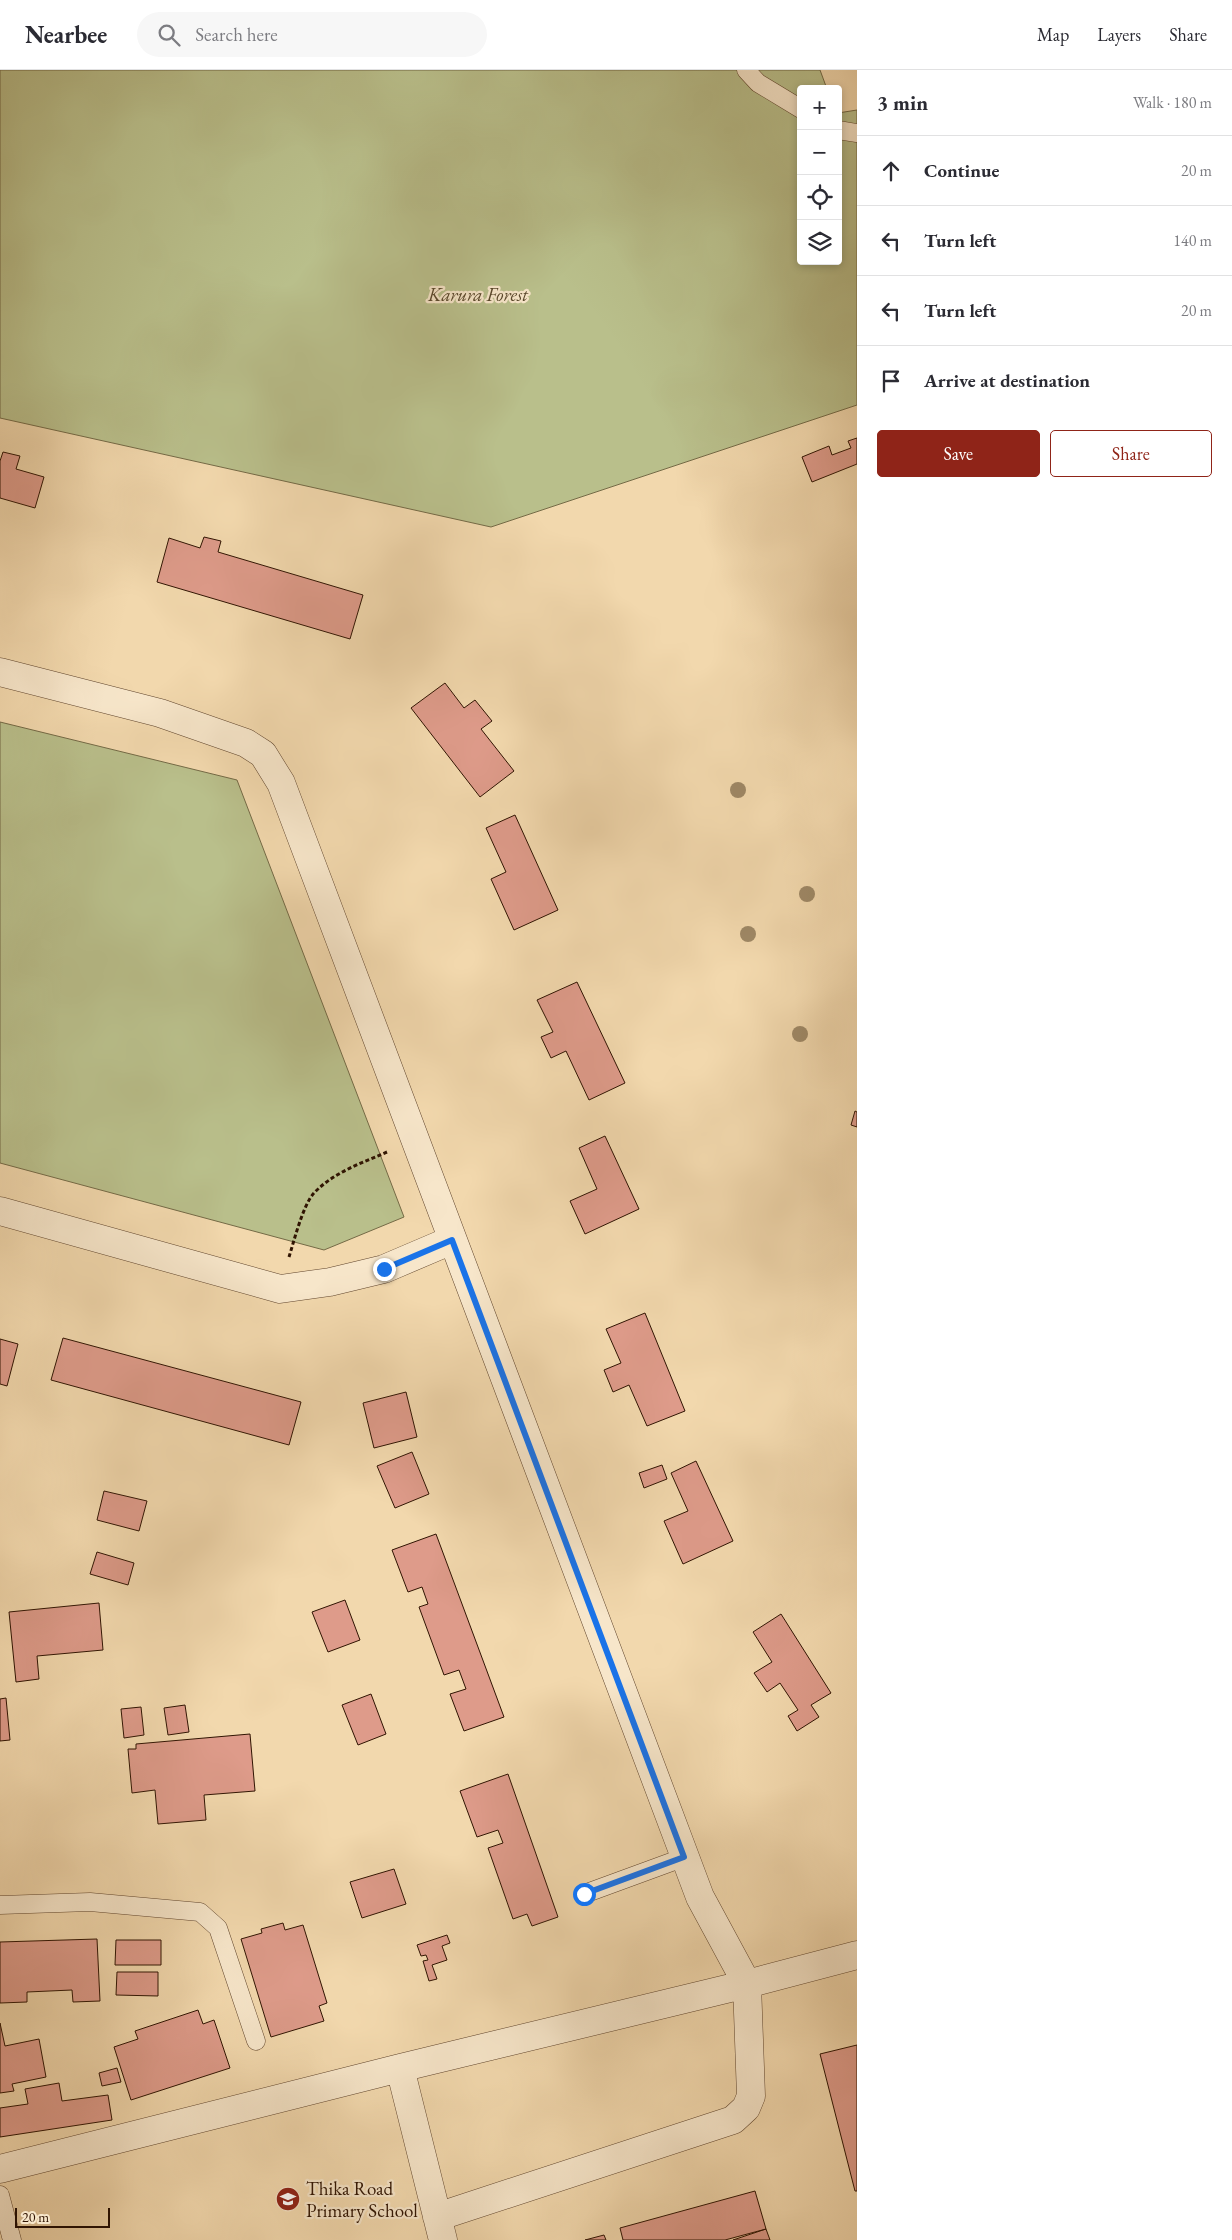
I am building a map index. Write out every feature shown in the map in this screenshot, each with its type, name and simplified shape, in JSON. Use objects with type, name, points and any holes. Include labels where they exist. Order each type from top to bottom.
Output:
[{"type":"street","points":[[0,672],[160,713],[246,744],[263,754],[282,783],[684,1857],[700,1897],[747,1984],[751,2096],[746,2108],[733,2120],[440,2229],[400,2068]]},
{"type":"street","points":[[0,1211],[280,1289],[330,1282],[384,1269],[452,1240]]},
{"type":"street","points":[[0,2169],[857,1955]]},
{"type":"lane","points":[[746,70],[758,83],[797,107]]},
{"type":"lane","points":[[842,130],[857,132]]},
{"type":"lane","points":[[584,1894],[684,1857]]},
{"type":"lane","points":[[0,1905],[90,1902],[200,1912],[218,1928],[256,2041]]},
{"type":"lane","points":[[0,2195],[12,2240]]},
{"type":"path","points":[[280,1289],[298,1227],[313,1194],[338,1174],[416,1140]]},
{"type":"green space","name":"Karura Forest","points":[[0,70],[820,70],[826,85],[797,85],[797,265],[842,265],[842,112],[857,110],[857,405],[491,527],[0,418]]},
{"type":"green space","points":[[0,722],[237,780],[404,1217],[324,1250],[0,1163]]},
{"type":"building","points":[[857,438],[857,464],[812,482],[802,457],[829,446],[832,455],[851,448],[848,441]]},
{"type":"building","points":[[3,452],[20,456],[16,469],[44,477],[35,508],[0,498],[0,461]]},
{"type":"building","points":[[204,537],[221,541],[218,552],[363,595],[350,639],[157,582],[169,538],[200,548]]},
{"type":"building","points":[[445,683],[464,708],[475,700],[492,721],[481,729],[514,771],[480,797],[411,708]]},
{"type":"building","points":[[515,815],[558,910],[514,930],[491,879],[506,872],[486,828]]},
{"type":"building","points":[[577,982],[625,1083],[589,1100],[566,1051],[551,1058],[541,1037],[553,1032],[537,1000]]},
{"type":"building","points":[[855,1111],[857,1112],[857,1127],[851,1125]]},
{"type":"building","points":[[605,1136],[639,1209],[585,1234],[570,1201],[597,1189],[579,1148]]},
{"type":"building","points":[[645,1313],[685,1411],[647,1426],[629,1385],[613,1392],[604,1370],[621,1363],[606,1329]]},
{"type":"building","points":[[63,1338],[301,1402],[289,1445],[51,1380]]},
{"type":"building","points":[[0,1339],[18,1344],[7,1386],[0,1384]]},
{"type":"building","points":[[406,1392],[417,1437],[374,1448],[363,1403]]},
{"type":"building","points":[[412,1452],[429,1494],[395,1508],[377,1466]]},
{"type":"building","points":[[696,1461],[733,1541],[683,1564],[664,1521],[688,1511],[671,1473]]},
{"type":"building","points":[[662,1465],[667,1479],[644,1488],[639,1473]]},
{"type":"building","points":[[104,1491],[147,1501],[139,1531],[97,1520]]},
{"type":"building","points":[[436,1534],[504,1717],[464,1731],[450,1694],[466,1689],[459,1670],[444,1675],[419,1607],[428,1604],[422,1587],[408,1592],[392,1550]]},
{"type":"building","points":[[97,1552],[134,1563],[128,1585],[90,1574]]},
{"type":"building","points":[[345,1600],[360,1640],[328,1652],[312,1612]]},
{"type":"building","points":[[99,1603],[103,1650],[37,1656],[39,1679],[16,1682],[9,1612]]},
{"type":"building","points":[[781,1614],[831,1693],[811,1705],[819,1717],[797,1731],[788,1716],[798,1710],[780,1683],[767,1692],[754,1673],[772,1662],[753,1632]]},
{"type":"building","points":[[371,1694],[386,1734],[358,1745],[342,1705]]},
{"type":"building","points":[[6,1698],[10,1740],[0,1741],[0,1699]]},
{"type":"building","points":[[185,1705],[189,1732],[168,1735],[164,1708]]},
{"type":"building","points":[[141,1707],[144,1735],[124,1738],[121,1709]]},
{"type":"building","points":[[250,1734],[255,1791],[204,1795],[206,1820],[158,1824],[155,1790],[132,1793],[128,1749],[136,1749],[136,1744]]},
{"type":"building","points":[[508,1774],[558,1917],[532,1926],[527,1914],[513,1919],[488,1848],[503,1843],[498,1830],[477,1837],[460,1791]]},
{"type":"building","points":[[394,1869],[406,1904],[362,1918],[350,1882]]},
{"type":"building","points":[[283,1923],[285,1930],[303,1925],[327,2003],[319,2006],[324,2021],[271,2037],[241,1939],[262,1933],[261,1929]]},
{"type":"building","points":[[447,1935],[450,1943],[442,1946],[447,1960],[432,1965],[437,1979],[429,1981],[423,1961],[428,1960],[426,1955],[421,1956],[417,1945]]},
{"type":"building","points":[[97,1939],[100,2001],[73,2002],[72,1990],[27,1992],[27,2002],[0,2003],[0,1942]]},
{"type":"building","points":[[116,1940],[161,1940],[161,1965],[115,1965]]},
{"type":"building","points":[[117,1972],[158,1972],[158,1996],[116,1995]]},
{"type":"building","points":[[198,2010],[203,2024],[214,2020],[230,2068],[131,2100],[114,2047],[138,2039],[135,2031]]},
{"type":"building","points":[[0,2023],[5,2046],[39,2039],[46,2077],[12,2084],[14,2091],[0,2093]]},
{"type":"building","points":[[857,2045],[857,2191],[855,2191],[820,2054]]},
{"type":"building","points":[[117,2068],[121,2082],[102,2086],[99,2073]]},
{"type":"building","points":[[59,2083],[62,2101],[108,2095],[112,2120],[0,2137],[0,2108],[28,2104],[25,2089]]},
{"type":"building","points":[[755,2191],[766,2229],[725,2240],[623,2240],[620,2228]]},
{"type":"building","points":[[766,2229],[770,2240],[733,2240]]},
{"type":"building","points":[[604,2235],[606,2240],[585,2240]]},
{"type":"place","name":"Thika Road Primary School","points":[[288,2199]]},
{"type":"route","points":[[384,1269],[452,1240],[684,1857],[584,1894]]}]
